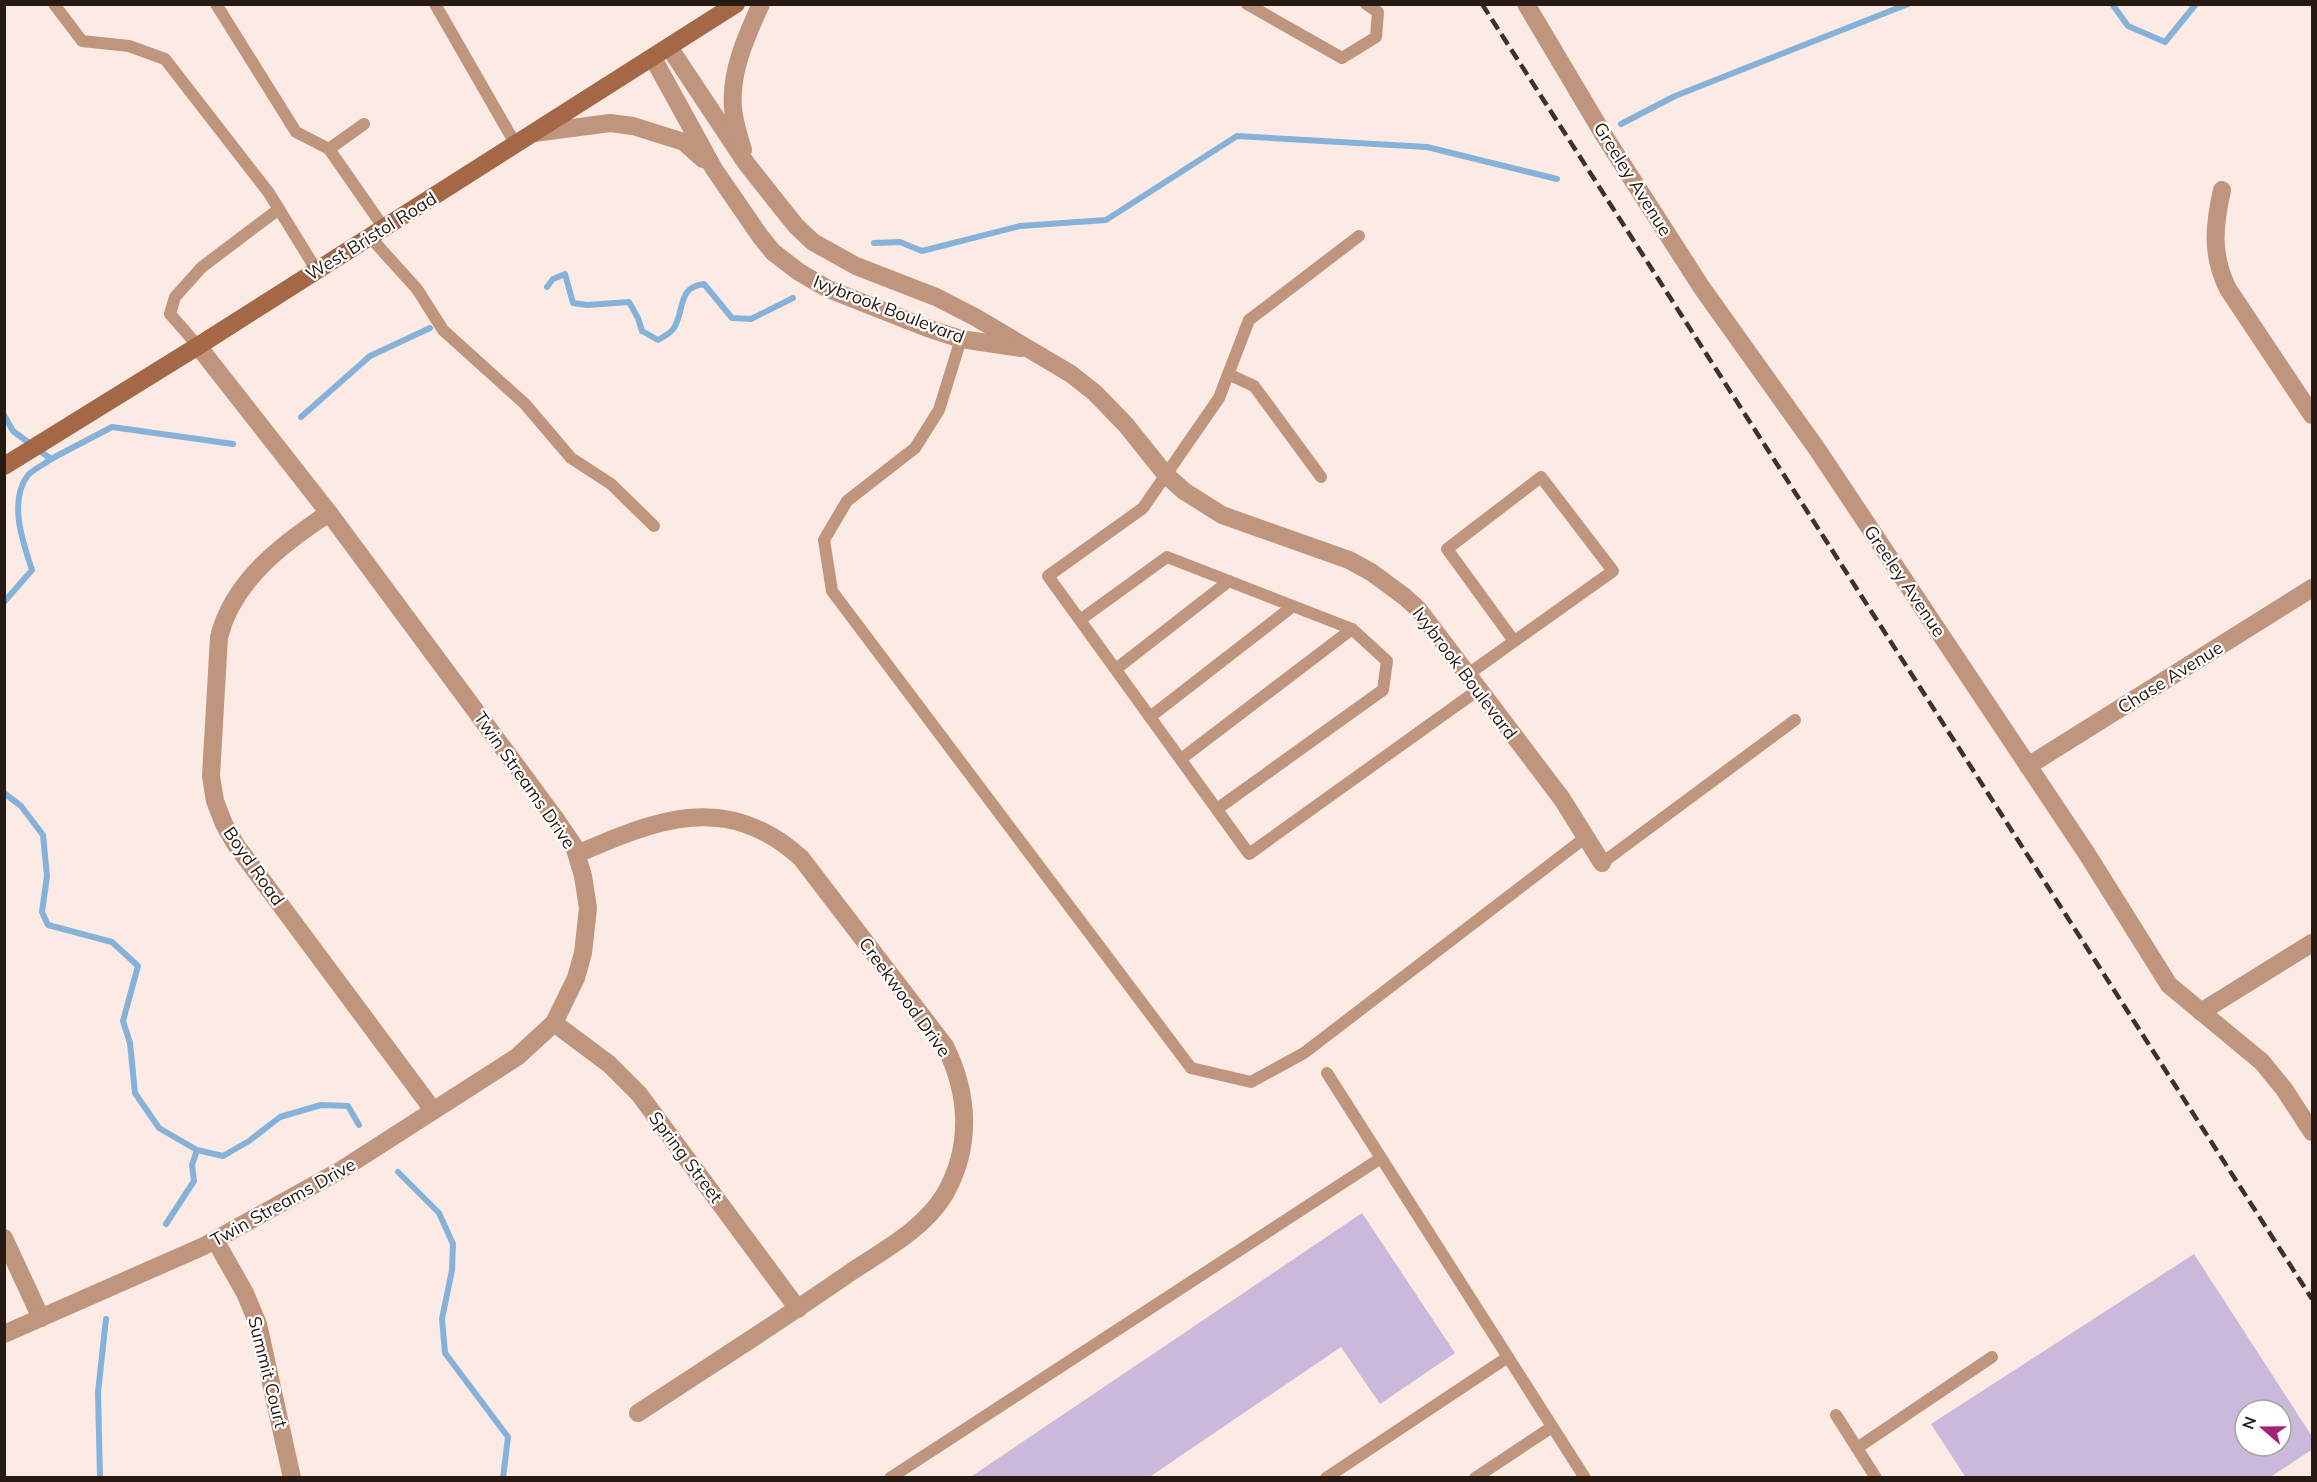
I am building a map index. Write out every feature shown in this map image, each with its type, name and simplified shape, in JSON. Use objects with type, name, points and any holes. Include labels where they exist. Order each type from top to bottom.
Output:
[{"type":"main road","name":"West Bristol Road","points":[[5,465],[317,271],[736,4]]},
{"type":"street","points":[[746,163],[733,110],[733,90],[738,62],[761,4]]},
{"type":"street","name":"Greeley Avenue","points":[[1526,4],[1605,137],[1702,288],[1823,458],[2087,854],[2169,985],[2262,1062],[2284,1089],[2313,1132]]},
{"type":"street","name":"Ivybrook Boulevard","points":[[669,47],[746,163],[796,226],[821,248],[856,266],[936,297],[1071,374],[1095,393],[1126,425],[1166,475],[1184,491],[1222,515],[1349,560],[1371,572],[1406,597],[1418,609],[1562,799],[1602,863]]},
{"type":"street","name":"Ivybrook Boulevard","points":[[653,58],[714,170],[773,252],[804,276],[828,289],[961,339],[1026,349]]},
{"type":"street","points":[[534,133],[610,123],[633,126],[684,142],[714,170]]},
{"type":"street","points":[[2222,190],[2216,217],[2216,251],[2219,271],[2228,289],[2313,415]]},
{"type":"street","name":"Twin Streams Drive","points":[[4,1334],[215,1240],[341,1170],[517,1057],[554,1023],[576,978],[586,936],[588,908],[583,876],[574,846],[329,513],[198,346]]},
{"type":"street","name":"Boyd Road","points":[[329,513],[262,564],[232,603],[224,618],[219,638],[211,776],[214,801],[236,845],[433,1110]]},
{"type":"street","name":"Chase Avenue","points":[[2028,766],[2313,588]]},
{"type":"street","name":"Creekwood Drive","points":[[577,854],[646,826],[701,816],[730,819],[759,829],[786,844],[801,858],[945,1046],[956,1069],[965,1114],[963,1147],[944,1195],[913,1230],[798,1309],[638,1413]]},
{"type":"street","points":[[2201,1012],[2313,943]]},
{"type":"street","name":"Spring Street","points":[[554,1023],[609,1064],[639,1094],[798,1309]]},
{"type":"street","points":[[4,1238],[41,1318]]},
{"type":"street","name":"Summit Court","points":[[215,1240],[245,1293],[258,1324],[292,1478]]},
{"type":"lane","points":[[54,4],[82,41],[129,46],[165,59],[269,193],[317,271]]},
{"type":"lane","points":[[216,4],[296,132],[329,148],[377,233],[443,330],[525,404],[571,458],[611,484],[654,526]]},
{"type":"lane","points":[[435,4],[516,145]]},
{"type":"lane","points":[[1247,4],[1342,58],[1376,37],[1378,12],[1366,4]]},
{"type":"lane","points":[[329,148],[364,124]]},
{"type":"lane","points":[[198,346],[170,314],[175,297],[202,267],[279,209]]},
{"type":"lane","points":[[1359,236],[1249,320],[1219,398],[1143,508],[1048,576],[1249,854],[1478,690]]},
{"type":"lane","points":[[961,339],[939,410],[915,448],[847,501],[824,540],[832,591],[1191,1068],[1251,1082],[1304,1053],[1586,837]]},
{"type":"lane","points":[[1228,374],[1254,386],[1321,477]]},
{"type":"lane","points":[[1467,675],[1613,571],[1541,477],[1447,549],[1514,641]]},
{"type":"lane","points":[[1080,620],[1167,557],[1352,629],[1387,662],[1383,690],[1217,810]]},
{"type":"lane","points":[[1116,669],[1229,581]]},
{"type":"lane","points":[[1150,717],[1293,606]]},
{"type":"lane","points":[[1181,759],[1352,629]]},
{"type":"lane","points":[[1602,863],[1796,720]]},
{"type":"lane","points":[[1327,1073],[1585,1478]]},
{"type":"lane","points":[[890,1478],[1381,1158]]},
{"type":"lane","points":[[1326,1478],[1508,1357]]},
{"type":"lane","points":[[1857,1448],[1992,1357]]},
{"type":"lane","points":[[1836,1415],[1876,1478]]},
{"type":"lane","points":[[1474,1478],[1552,1427]]},
{"type":"building","points":[[1362,1213],[1455,1353],[1380,1404],[1341,1347],[1148,1478],[969,1478]]},
{"type":"building","points":[[2194,1254],[2287,1398],[2233,1398],[2233,1458],[2293,1458],[2293,1407],[2313,1438],[2313,1449],[2269,1478],[1966,1478],[1931,1424]]},
{"type":"waterway","points":[[1621,124],[1675,96],[1908,4]]},
{"type":"waterway","points":[[2112,4],[2128,26],[2165,42],[2196,4]]},
{"type":"waterway","points":[[874,243],[900,242],[922,251],[1020,226],[1106,220],[1237,136],[1427,147],[1557,179]]},
{"type":"waterway","points":[[547,287],[553,279],[565,274],[573,303],[587,305],[629,302],[642,331],[658,340],[674,328],[683,300],[689,290],[695,286],[704,284],[732,318],[751,319],[793,298]]},
{"type":"waterway","points":[[301,417],[370,356],[430,328]]},
{"type":"waterway","points":[[4,415],[13,431],[51,459],[112,427],[233,444]]},
{"type":"waterway","points":[[4,602],[32,570],[19,522],[18,509],[22,485],[28,475],[51,459]]},
{"type":"waterway","points":[[4,793],[21,806],[43,835],[47,876],[42,912],[48,925],[112,942],[138,966],[123,1021],[130,1043],[135,1093],[159,1128],[197,1150],[223,1156],[249,1141],[280,1117],[321,1105],[348,1106],[359,1125]]},
{"type":"waterway","points":[[166,1224],[194,1181],[192,1165],[197,1150]]},
{"type":"waterway","points":[[398,1172],[439,1213],[453,1244],[452,1270],[442,1319],[445,1353],[508,1437],[503,1478]]},
{"type":"waterway","points":[[100,1478],[98,1392],[106,1319]]},
{"type":"railway","points":[[1482,4],[2312,1299]]}]
